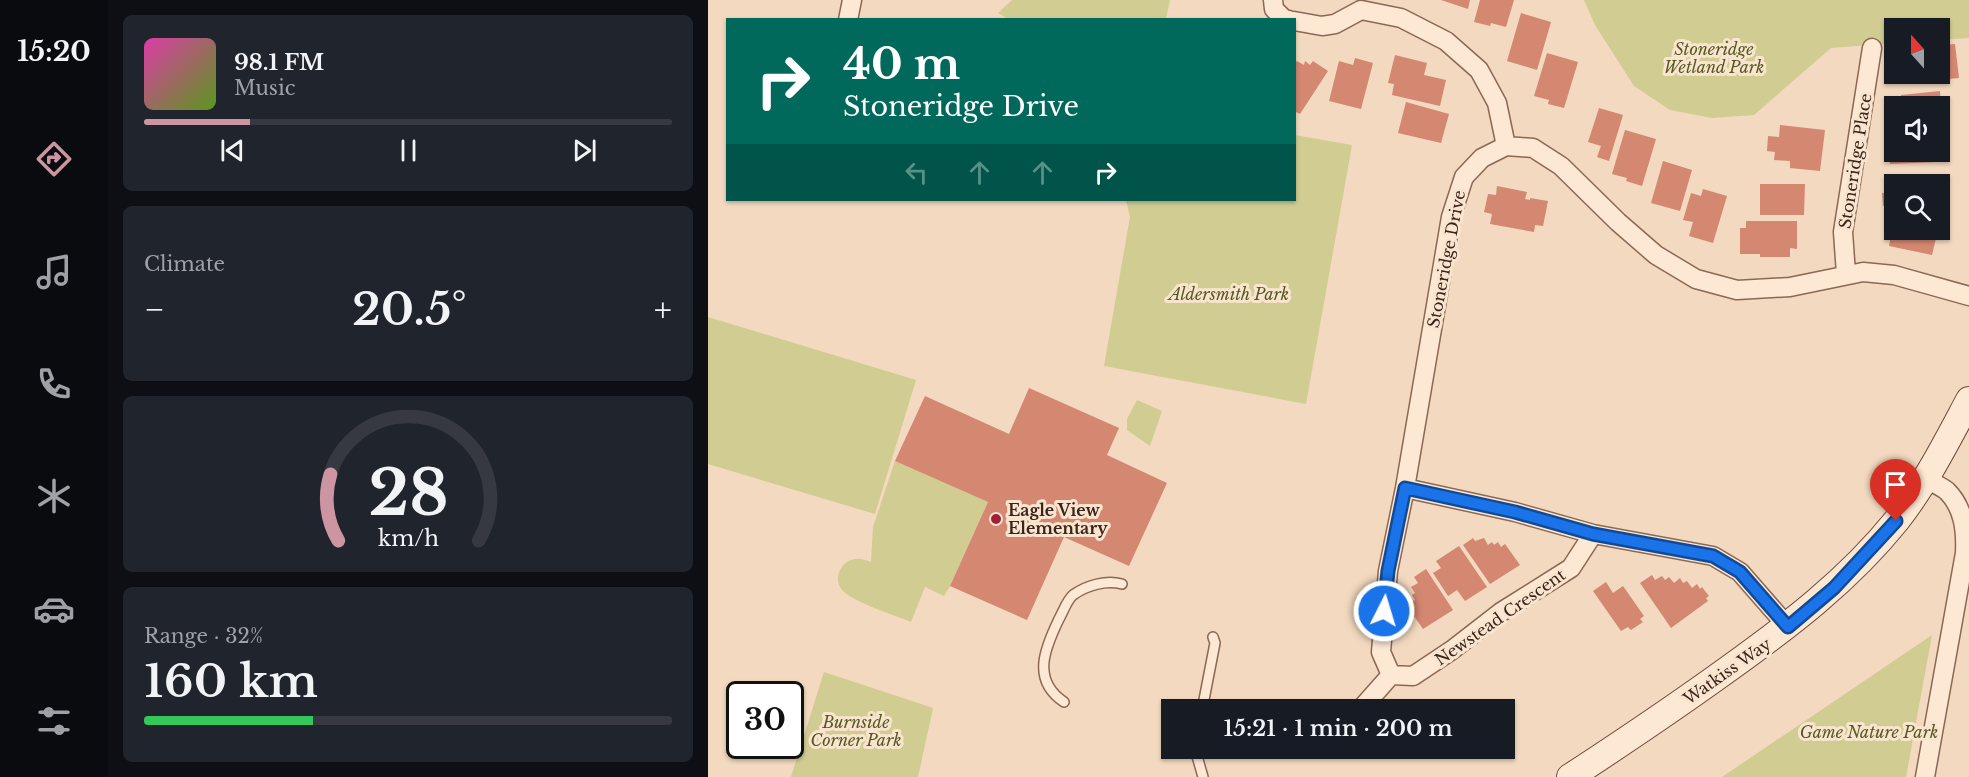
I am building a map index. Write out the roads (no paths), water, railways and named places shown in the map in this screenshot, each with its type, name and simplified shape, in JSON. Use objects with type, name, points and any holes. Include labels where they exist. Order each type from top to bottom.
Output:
[{"type":"street","points":[[848,18],[852,0]]},
{"type":"street","points":[[1273,0],[1274,9],[1283,18]]},
{"type":"street","points":[[1296,21],[1322,26],[1335,24],[1357,5],[1401,18],[1446,41],[1479,70],[1497,103],[1506,146],[1533,148],[1561,166],[1618,222],[1656,255],[1696,279],[1737,290],[1790,287],[1863,272],[1894,275],[1969,296]]},
{"type":"street","name":"Stoneridge Place","points":[[1846,274],[1843,232],[1872,48]]},
{"type":"street","name":"Stoneridge Drive","points":[[1405,488],[1454,207],[1464,177],[1482,158],[1506,146]]},
{"type":"street","name":"Watkiss Way","points":[[1570,777],[1650,725],[1788,627],[1834,588],[1896,521],[1926,479],[1969,400]]},
{"type":"street","points":[[1925,777],[1965,553],[1966,536],[1964,520],[1947,491],[1926,479]]},
{"type":"street","points":[[1370,699],[1391,675],[1381,651],[1388,571],[1405,488],[1515,512],[1593,534],[1713,556],[1740,572],[1788,627]]},
{"type":"street","name":"Newstead Crescent","points":[[1391,675],[1413,676],[1452,650],[1501,612],[1571,568],[1593,534]]},
{"type":"lane","points":[[1064,702],[1046,681],[1043,658],[1048,641],[1071,596],[1086,587],[1102,583],[1122,584]]},
{"type":"lane","points":[[1204,699],[1215,643],[1212,637]]},
{"type":"lane","points":[[1198,759],[1203,777]]},
{"type":"place","name":"Eagle View Elementary","points":[[996,519]]},
{"type":"park label","name":"Stoneridge Wetland Park","points":[[1714,58]]},
{"type":"park label","name":"Aldersmith Park","points":[[1229,294]]},
{"type":"park label","name":"Burnside Corner Park","points":[[856,731]]},
{"type":"park label","name":"Game Nature Park","points":[[1869,732]]}]
